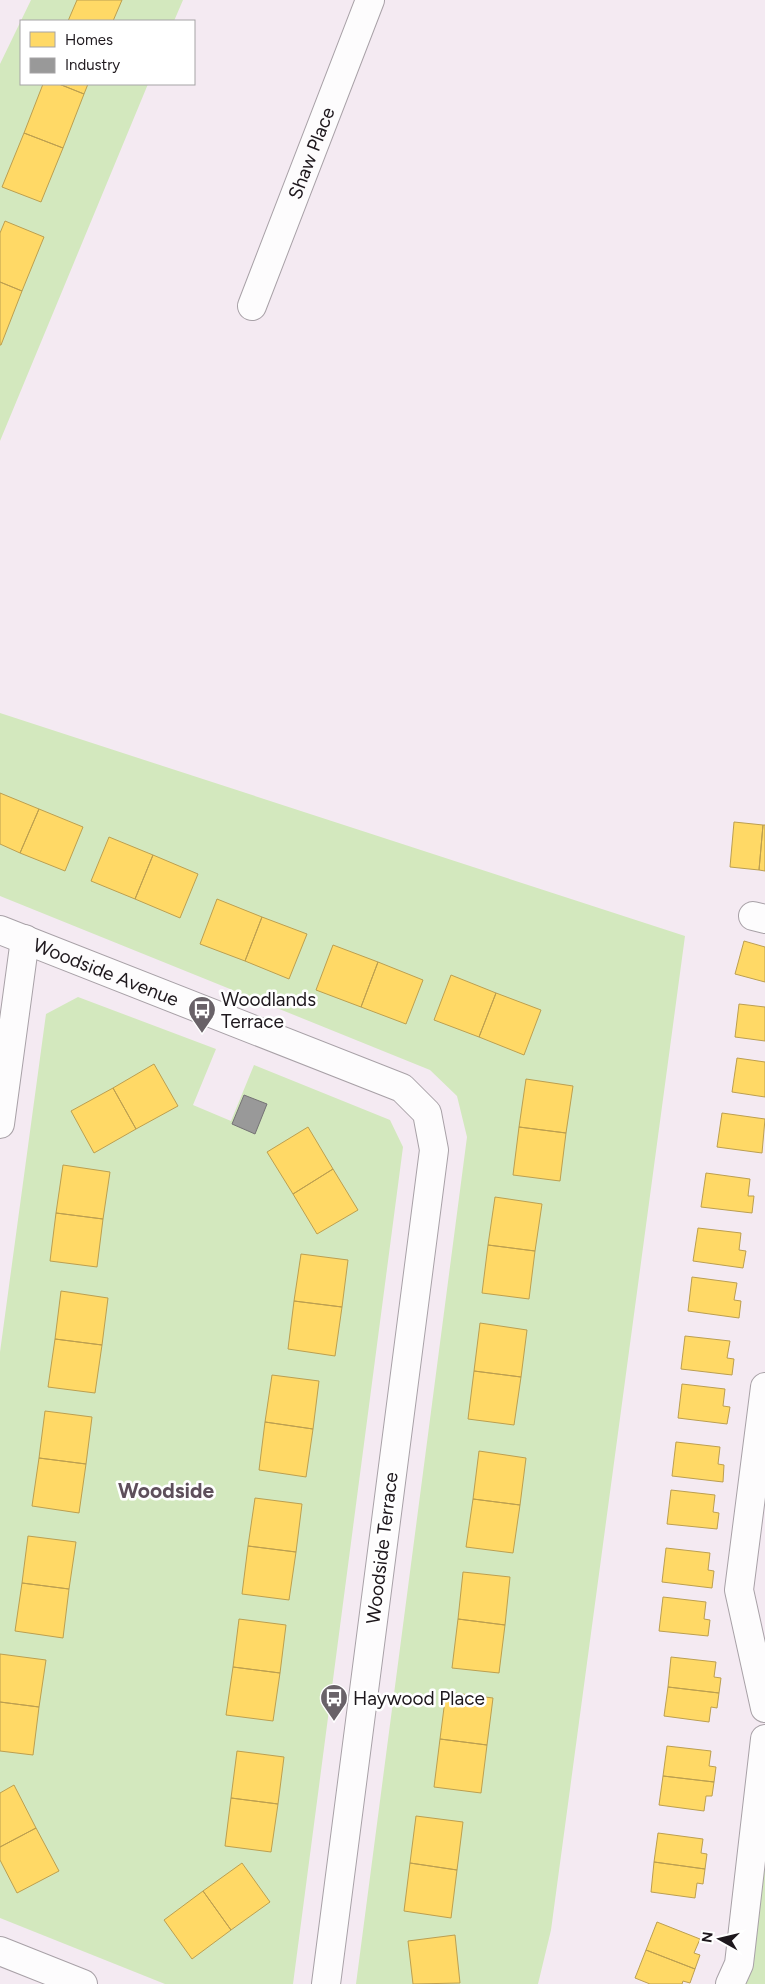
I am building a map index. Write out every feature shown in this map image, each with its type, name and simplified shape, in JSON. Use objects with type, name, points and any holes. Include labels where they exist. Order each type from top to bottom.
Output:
[{"type":"street","name":"Shaw Place","points":[[252,306],[370,0]]},
{"type":"street","name":"Woodside Avenue","points":[[0,930],[402,1088],[427,1113]]},
{"type":"street","points":[[0,1124],[25,940]]},
{"type":"street","name":"Woodside Terrace","points":[[326,1984],[434,1150],[427,1113]]},
{"type":"street","points":[[765,1387],[739,1590],[765,1708]]},
{"type":"street","points":[[730,1984],[739,1964],[765,1739]]},
{"type":"street","points":[[0,1951],[83,1984]]},
{"type":"green space","points":[[31,0],[183,0],[174,20],[21,20]]},
{"type":"green space","points":[[20,23],[20,85],[148,85],[0,441],[0,64]]},
{"type":"green space","points":[[0,713],[685,936],[551,1930],[538,1984],[356,1984],[467,1137],[457,1096],[430,1070],[0,896]]},
{"type":"green space","points":[[78,997],[216,1049],[193,1105],[231,1121],[254,1065],[390,1120],[403,1147],[293,1984],[165,1984],[0,1918],[0,1352],[46,1014]]},
{"type":"green space","points":[[765,1864],[765,1984],[745,1984],[751,1967]]},
{"type":"building: Homes","points":[[77,0],[122,0],[113,20],[68,20]]},
{"type":"building: Homes","points":[[43,85],[62,85],[84,94],[63,148],[24,133]]},
{"type":"building: Homes","points":[[62,85],[88,85],[84,94]]},
{"type":"building: Homes","points":[[24,133],[63,148],[41,202],[2,187]]},
{"type":"building: Homes","points":[[5,221],[44,237],[22,291],[0,282],[0,233]]},
{"type":"building: Homes","points":[[0,282],[22,291],[1,345],[0,345]]},
{"type":"building: Homes","points":[[0,793],[39,809],[20,853],[0,844]]},
{"type":"building: Homes","points":[[39,809],[83,827],[65,871],[20,853]]},
{"type":"building: Homes","points":[[734,822],[763,825],[759,870],[730,867]]},
{"type":"building: Homes","points":[[763,825],[765,825],[765,871],[759,870]]},
{"type":"building: Homes","points":[[109,837],[153,855],[135,899],[91,881]]},
{"type":"building: Homes","points":[[153,855],[198,874],[180,918],[135,899]]},
{"type":"building: Homes","points":[[217,899],[262,917],[245,961],[200,944]]},
{"type":"building: Homes","points":[[262,917],[307,934],[289,979],[245,961]]},
{"type":"building: Homes","points":[[744,941],[765,947],[765,982],[735,974]]},
{"type":"building: Homes","points":[[333,945],[378,962],[361,1007],[316,990]]},
{"type":"building: Homes","points":[[378,962],[423,980],[406,1024],[361,1007]]},
{"type":"building: Homes","points":[[451,975],[496,993],[479,1037],[434,1020]]},
{"type":"building: Homes","points":[[496,993],[541,1010],[524,1055],[479,1037]]},
{"type":"building: Homes","points":[[739,1004],[765,1007],[765,1041],[735,1037]]},
{"type":"building: Homes","points":[[737,1058],[765,1062],[765,1097],[732,1092]]},
{"type":"building: Homes","points":[[154,1064],[178,1106],[136,1129],[113,1088]]},
{"type":"building: Homes","points":[[526,1079],[573,1086],[566,1133],[519,1127]]},
{"type":"building: Homes","points":[[113,1088],[136,1129],[94,1153],[71,1111]]},
{"type":"building: Homes","points":[[722,1113],[765,1119],[762,1153],[717,1147]]},
{"type":"building: Homes","points":[[308,1127],[333,1169],[293,1194],[267,1152]]},
{"type":"building: Homes","points":[[519,1127],[566,1133],[560,1181],[513,1175]]},
{"type":"building: Homes","points":[[63,1165],[110,1172],[103,1219],[56,1213]]},
{"type":"building: Homes","points":[[333,1169],[358,1210],[317,1234],[293,1194]]},
{"type":"building: Homes","points":[[706,1173],[750,1179],[748,1196],[754,1196],[752,1213],[701,1207]]},
{"type":"building: Homes","points":[[495,1197],[542,1204],[535,1251],[488,1245]]},
{"type":"building: Homes","points":[[56,1213],[103,1219],[97,1267],[50,1261]]},
{"type":"building: Homes","points":[[698,1228],[741,1233],[739,1250],[746,1251],[743,1268],[693,1261]]},
{"type":"building: Homes","points":[[488,1245],[535,1251],[529,1299],[482,1293]]},
{"type":"building: Homes","points":[[301,1254],[348,1260],[342,1307],[294,1301]]},
{"type":"building: Homes","points":[[692,1277],[737,1283],[734,1300],[741,1301],[739,1318],[688,1311]]},
{"type":"building: Homes","points":[[61,1291],[108,1298],[102,1345],[55,1339]]},
{"type":"building: Homes","points":[[294,1301],[342,1307],[335,1356],[288,1349]]},
{"type":"building: Homes","points":[[480,1323],[527,1330],[521,1377],[474,1371]]},
{"type":"building: Homes","points":[[685,1336],[730,1341],[727,1358],[734,1359],[732,1375],[681,1369]]},
{"type":"building: Homes","points":[[55,1339],[102,1345],[95,1393],[48,1387]]},
{"type":"building: Homes","points":[[474,1371],[521,1377],[514,1425],[468,1419]]},
{"type":"building: Homes","points":[[272,1375],[319,1381],[313,1429],[265,1422]]},
{"type":"building: Homes","points":[[682,1384],[725,1389],[723,1406],[730,1407],[727,1424],[678,1418]]},
{"type":"building: Homes","points":[[45,1411],[92,1417],[86,1464],[39,1458]]},
{"type":"building: Homes","points":[[265,1422],[313,1429],[306,1477],[259,1470]]},
{"type":"building: Homes","points":[[676,1442],[720,1447],[718,1464],[724,1465],[723,1482],[672,1476]]},
{"type":"building: Homes","points":[[479,1451],[526,1458],[520,1505],[473,1499]]},
{"type":"building: Homes","points":[[39,1458],[86,1464],[79,1513],[32,1506]]},
{"type":"building: Homes","points":[[671,1490],[715,1495],[713,1512],[719,1513],[717,1529],[667,1524]]},
{"type":"building: Homes","points":[[255,1498],[302,1504],[296,1552],[248,1546]]},
{"type":"building: Homes","points":[[473,1499],[520,1505],[513,1553],[466,1547]]},
{"type":"building: Homes","points":[[28,1536],[76,1542],[69,1589],[22,1583]]},
{"type":"building: Homes","points":[[248,1546],[296,1552],[289,1600],[242,1594]]},
{"type":"building: Homes","points":[[666,1548],[710,1553],[708,1570],[714,1571],[712,1588],[662,1582]]},
{"type":"building: Homes","points":[[463,1572],[510,1577],[505,1625],[458,1619]]},
{"type":"building: Homes","points":[[22,1583],[69,1589],[63,1638],[15,1631]]},
{"type":"building: Homes","points":[[663,1597],[706,1602],[704,1619],[710,1620],[708,1636],[659,1631]]},
{"type":"building: Homes","points":[[239,1619],[286,1625],[280,1673],[233,1667]]},
{"type":"building: Homes","points":[[458,1619],[505,1625],[499,1673],[452,1668]]},
{"type":"building: Homes","points":[[0,1654],[46,1660],[39,1707],[0,1702]]},
{"type":"building: Homes","points":[[671,1657],[716,1662],[714,1677],[721,1678],[719,1693],[668,1687]]},
{"type":"building: Homes","points":[[233,1667],[280,1673],[273,1721],[226,1715]]},
{"type":"building: Homes","points":[[668,1687],[719,1693],[717,1708],[711,1707],[709,1722],[664,1716]]},
{"type":"building: Homes","points":[[446,1692],[493,1698],[487,1745],[440,1739]]},
{"type":"building: Homes","points":[[0,1702],[39,1707],[33,1755],[0,1751]]},
{"type":"building: Homes","points":[[440,1739],[487,1745],[481,1793],[434,1787]]},
{"type":"building: Homes","points":[[667,1746],[711,1751],[709,1766],[716,1767],[714,1782],[663,1776]]},
{"type":"building: Homes","points":[[237,1751],[284,1757],[278,1804],[231,1798]]},
{"type":"building: Homes","points":[[663,1776],[714,1782],[712,1796],[706,1796],[704,1811],[659,1805]]},
{"type":"building: Homes","points":[[14,1785],[36,1828],[0,1847],[0,1793]]},
{"type":"building: Homes","points":[[231,1798],[278,1804],[271,1852],[225,1846]]},
{"type":"building: Homes","points":[[416,1816],[463,1822],[457,1870],[410,1863]]},
{"type":"building: Homes","points":[[36,1828],[59,1871],[17,1893],[0,1860],[0,1847]]},
{"type":"building: Homes","points":[[658,1833],[703,1839],[701,1853],[707,1854],[705,1869],[654,1862]]},
{"type":"building: Homes","points":[[654,1862],[705,1869],[703,1884],[697,1883],[695,1898],[651,1892]]},
{"type":"building: Homes","points":[[242,1863],[270,1902],[231,1930],[203,1891]]},
{"type":"building: Homes","points":[[410,1863],[457,1870],[451,1918],[404,1911]]},
{"type":"building: Homes","points":[[203,1891],[231,1930],[192,1959],[164,1920]]},
{"type":"building: Homes","points":[[657,1922],[700,1939],[694,1953],[700,1955],[695,1969],[646,1950]]},
{"type":"building: Homes","points":[[455,1935],[460,1983],[413,1984],[408,1941]]},
{"type":"building: Homes","points":[[646,1950],[695,1969],[690,1983],[683,1981],[682,1984],[650,1984],[635,1978]]},
{"type":"building: Industry","points":[[244,1095],[267,1104],[255,1134],[232,1124]]},
{"type":"place","name":"Woodlands Terrace","points":[[202,1034]]},
{"type":"place","name":"Haywood Place","points":[[334,1722]]},
{"type":"district","name":"Woodside","points":[[166,1490]]}]
